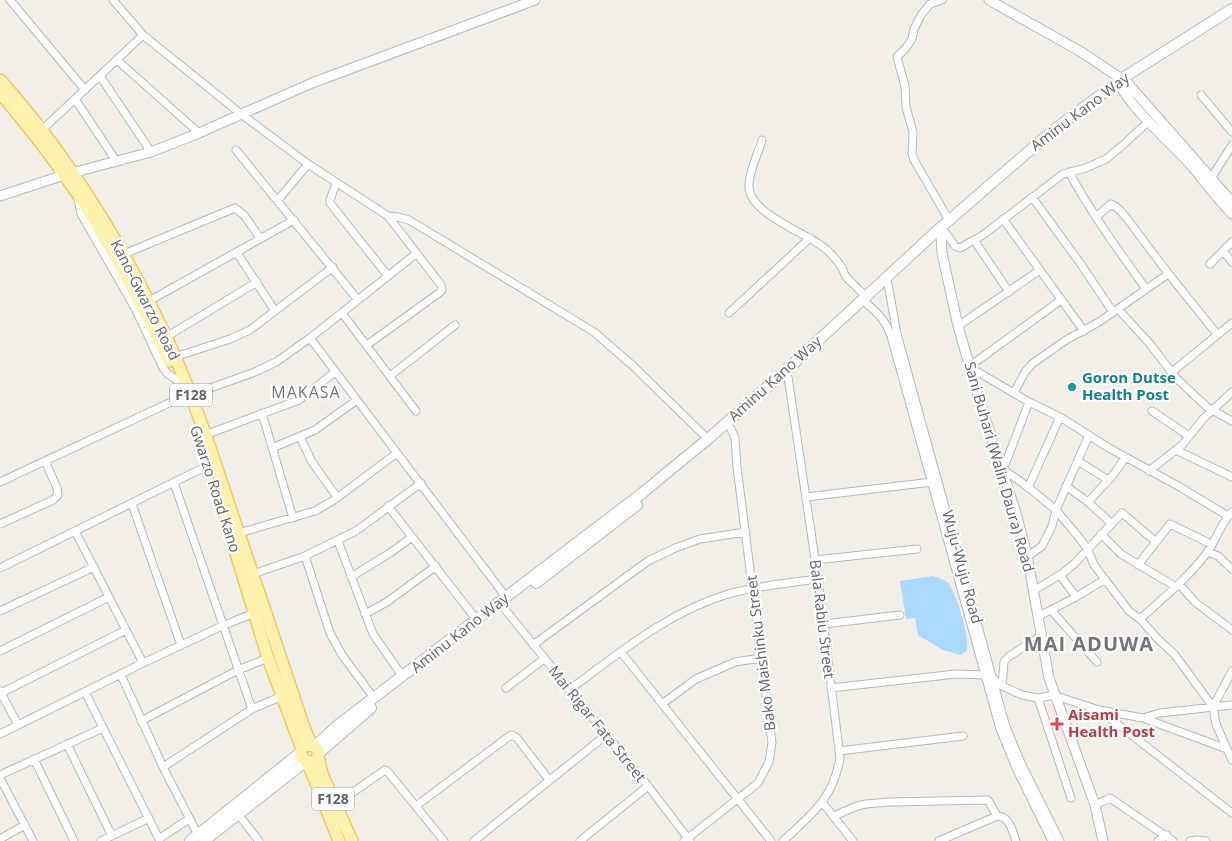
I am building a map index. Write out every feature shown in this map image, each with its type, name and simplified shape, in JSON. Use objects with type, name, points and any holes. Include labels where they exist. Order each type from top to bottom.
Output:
[{"type":"main road","name":"Aminu Kano Way","points":[[697,451],[730,427],[788,378],[949,220],[1051,132],[1121,81],[1232,9]]},
{"type":"main road","name":"Aminu Kano Way","points":[[310,753],[377,704],[505,602],[649,495],[708,439],[866,300],[888,284],[1019,165],[1121,81],[1232,17]]},
{"type":"main road","name":"Kano-Gwarzo Road","points":[[0,80],[42,130],[69,174],[124,254],[149,301],[175,357],[188,395],[205,435],[253,574],[339,841]]},
{"type":"main road","name":"Gwarzo Road Kano","points":[[0,93],[48,153],[69,174],[77,193],[129,281],[178,380],[188,395],[268,658],[282,696],[310,753]]},
{"type":"main road","points":[[0,104],[39,153],[48,153]]},
{"type":"main road","name":"Aminu Kano Way","points":[[310,753],[338,725],[403,676],[440,652],[476,619],[505,602]]},
{"type":"main road","name":"Kano-Gwarzo Road","points":[[310,753],[322,774],[352,841]]},
{"type":"main road","points":[[197,839],[238,814],[310,753]]},
{"type":"main road","points":[[197,839],[310,753]]},
{"type":"street","points":[[10,0],[85,90]]},
{"type":"street","points":[[112,0],[143,35],[241,114],[308,164],[388,216],[441,285],[441,292],[367,345]]},
{"type":"street","points":[[0,196],[69,174],[151,152],[199,134],[312,83],[535,0]]},
{"type":"street","points":[[942,0],[930,4],[921,15],[914,28],[912,40],[899,54],[897,60],[905,86],[906,108],[913,132],[912,153],[914,160],[949,220]]},
{"type":"street","points":[[989,0],[1088,56],[1121,81],[1209,182],[1232,214]]},
{"type":"street","points":[[42,130],[143,35]]},
{"type":"street","points":[[117,60],[199,134]]},
{"type":"street","points":[[100,76],[151,152]]},
{"type":"street","points":[[1121,81],[1149,121],[1209,182],[1232,202]]},
{"type":"street","points":[[1201,95],[1232,132]]},
{"type":"street","points":[[75,99],[116,162]]},
{"type":"street","points":[[943,233],[955,246],[960,248],[1003,219],[1062,174],[1086,168],[1106,159],[1124,146],[1149,121]]},
{"type":"street","name":"Wuju-Wuju Road","points":[[762,140],[748,186],[752,197],[770,216],[810,238],[827,250],[842,266],[846,276],[887,325],[1000,729],[1016,768],[1052,841]]},
{"type":"street","points":[[1209,182],[1232,145]]},
{"type":"street","points":[[236,150],[358,300]]},
{"type":"street","points":[[278,200],[308,164]]},
{"type":"street","points":[[1069,172],[1096,217],[1146,289]]},
{"type":"street","points":[[336,183],[330,203],[388,276]]},
{"type":"street","points":[[1032,197],[1116,310],[1150,344],[1176,378],[1213,410],[1232,421]]},
{"type":"street","points":[[1096,217],[1111,204],[1115,205],[1217,334]]},
{"type":"street","points":[[124,254],[234,208],[244,215],[260,238]]},
{"type":"street","points":[[388,216],[409,220],[594,332],[644,376],[708,439]]},
{"type":"street","points":[[1003,219],[1084,331]]},
{"type":"street","points":[[149,301],[294,220]]},
{"type":"street","name":"Sani Buhari (Walin Daura) Road","points":[[943,233],[942,253],[958,326],[1015,510],[1027,557],[1049,678],[1095,805],[1103,841]]},
{"type":"street","points":[[729,313],[810,238]]},
{"type":"street","points":[[974,240],[1009,292]]},
{"type":"street","points":[[1210,264],[1232,242]]},
{"type":"street","points":[[1223,251],[1232,262]]},
{"type":"street","points":[[237,253],[275,311]]},
{"type":"street","points":[[0,482],[188,395],[255,372],[276,362],[310,338],[417,254]]},
{"type":"street","points":[[175,357],[250,330],[333,268]]},
{"type":"street","points":[[958,326],[1040,270]]},
{"type":"street","points":[[1014,393],[1025,372],[1032,364],[1168,274]]},
{"type":"street","points":[[166,337],[257,282]]},
{"type":"street","name":"Wuju-Wuju Road","points":[[888,284],[897,334],[1006,727],[1022,765],[1060,841]]},
{"type":"street","points":[[1061,300],[970,367],[1029,402],[1060,417],[1125,458],[1230,514],[1220,526],[1208,552],[1177,585],[1140,619]]},
{"type":"street","points":[[342,313],[416,411]]},
{"type":"street","points":[[1172,372],[1232,323]]},
{"type":"street","points":[[390,376],[455,325]]},
{"type":"street","name":"Mai Rigar Fata Street","points":[[310,338],[421,483],[533,645],[648,786],[687,840]]},
{"type":"street","points":[[205,435],[299,400],[336,372]]},
{"type":"street","name":"Bala Rabiu Street","points":[[783,841],[822,802],[837,776],[840,758],[818,579],[788,378]]},
{"type":"street","points":[[1149,471],[1176,450],[1202,419],[1232,392]]},
{"type":"street","points":[[272,448],[315,430],[357,400]]},
{"type":"street","points":[[1029,402],[1002,469],[1056,510],[1088,550],[1094,566],[1129,611],[1140,619],[1175,655],[1214,707],[1216,724],[1232,760]]},
{"type":"street","points":[[1152,411],[1189,436]]},
{"type":"street","points":[[262,413],[293,518]]},
{"type":"street","points":[[1028,488],[1060,417]]},
{"type":"street","name":"Bako Maishinku Street","points":[[687,840],[758,783],[769,762],[772,743],[735,438],[730,427]]},
{"type":"street","points":[[1027,557],[1042,546],[1052,526],[1056,510],[1066,486],[1090,435]]},
{"type":"street","points":[[300,437],[312,462],[337,497]]},
{"type":"street","points":[[1176,450],[1232,478]]},
{"type":"street","points":[[239,533],[315,511],[397,453]]},
{"type":"street","points":[[1088,502],[1125,458]]},
{"type":"street","points":[[0,524],[54,500],[58,495],[57,488],[45,461]]},
{"type":"street","points":[[1078,461],[1108,480]]},
{"type":"street","points":[[0,568],[209,465]]},
{"type":"street","points":[[806,497],[932,482]]},
{"type":"street","points":[[174,483],[252,709]]},
{"type":"street","points":[[253,574],[305,556],[338,541],[356,531],[421,483]]},
{"type":"street","points":[[1066,486],[1088,502],[1112,524]]},
{"type":"street","points":[[132,504],[181,645]]},
{"type":"street","points":[[388,506],[476,619]]},
{"type":"street","points":[[1033,590],[1060,575],[1088,550],[1101,534],[1123,513],[1156,542]]},
{"type":"street","points":[[1138,565],[1170,524],[1211,544]]},
{"type":"street","points":[[75,531],[143,663]]},
{"type":"street","points":[[533,645],[648,561],[700,539],[746,532]]},
{"type":"street","points":[[1101,534],[1121,554],[1177,585],[1195,602],[1232,630]]},
{"type":"street","points":[[351,577],[412,537]]},
{"type":"street","points":[[338,541],[373,634],[403,676]]},
{"type":"street","points":[[815,560],[917,549]]},
{"type":"street","points":[[1208,552],[1218,556],[1232,569]]},
{"type":"street","points":[[305,556],[330,633],[342,655],[374,698]]},
{"type":"street","points":[[365,614],[387,602],[436,566]]},
{"type":"street","points":[[0,611],[94,567]]},
{"type":"street","points":[[1060,575],[1076,597]]},
{"type":"street","points":[[569,690],[658,626],[693,608],[727,595],[753,588],[818,579]]},
{"type":"street","points":[[1038,616],[1076,597],[1104,580]]},
{"type":"street","points":[[0,650],[109,597]]},
{"type":"street","points":[[1051,610],[1097,662]]},
{"type":"street","points":[[0,734],[143,663],[254,613]]},
{"type":"street","points":[[824,624],[900,615]]},
{"type":"street","points":[[18,725],[0,692],[126,630]]},
{"type":"street","points":[[1002,686],[1004,662],[1008,657],[1041,636]]},
{"type":"street","points":[[621,652],[771,841]]},
{"type":"street","points":[[141,721],[238,670],[268,658]]},
{"type":"street","points":[[662,704],[696,680],[735,662],[762,658]]},
{"type":"street","points":[[506,688],[544,659]]},
{"type":"street","points":[[1214,707],[1232,671]]},
{"type":"street","points":[[831,688],[956,674],[984,675],[993,678],[1002,686],[1022,695],[1038,698],[1055,696],[1099,710],[1143,718],[1229,750]]},
{"type":"street","points":[[121,675],[141,721],[189,818],[197,839]]},
{"type":"street","points":[[85,692],[160,840],[189,818]]},
{"type":"street","points":[[163,767],[252,709],[282,696]]},
{"type":"street","points":[[1038,698],[1070,798]]},
{"type":"street","points":[[1143,718],[1160,713],[1232,705]]},
{"type":"street","points":[[1099,710],[1232,813]]},
{"type":"street","points":[[33,841],[0,776],[103,728]]},
{"type":"street","points":[[416,806],[508,736],[512,735],[517,738],[549,780]]},
{"type":"street","points":[[475,841],[606,735]]},
{"type":"street","points":[[839,751],[963,736]]},
{"type":"street","points":[[67,744],[112,836]]},
{"type":"street","points":[[34,759],[74,841]]},
{"type":"street","points":[[336,804],[385,770],[444,841]]},
{"type":"street","points":[[580,841],[648,786]]},
{"type":"street","points":[[1095,805],[1110,798],[1167,835],[1173,841]]},
{"type":"street","points":[[834,816],[850,808],[866,804],[988,800],[997,816]]},
{"type":"street","points":[[822,802],[853,841]]},
{"type":"street","points":[[238,814],[259,841]]},
{"type":"street","points":[[939,841],[997,816],[1007,818],[1016,841]]},
{"type":"street","points":[[101,841],[149,818]]},
{"type":"street","points":[[0,839],[24,826]]},
{"type":"street","points":[[1158,841],[1167,835]]},
{"type":"street","points":[[1190,841],[1206,841]]},
{"type":"shaded area","name":"Aisami Health Post","points":[[1057,704],[1070,741],[1056,744],[1044,706]]},
{"type":"water","points":[[933,576],[947,582],[958,604],[967,644],[967,650],[961,655],[943,650],[918,635],[915,618],[906,619],[900,581]]},
{"type":"place","name":"Goron Dutse Health Post","points":[[1072,387]]},
{"type":"place","name":"Aisami Health Post","points":[[1057,724]]},
{"type":"district","name":"MAKASA","points":[[306,392]]},
{"type":"district","name":"MAI ADUWA","points":[[1089,644]]}]
